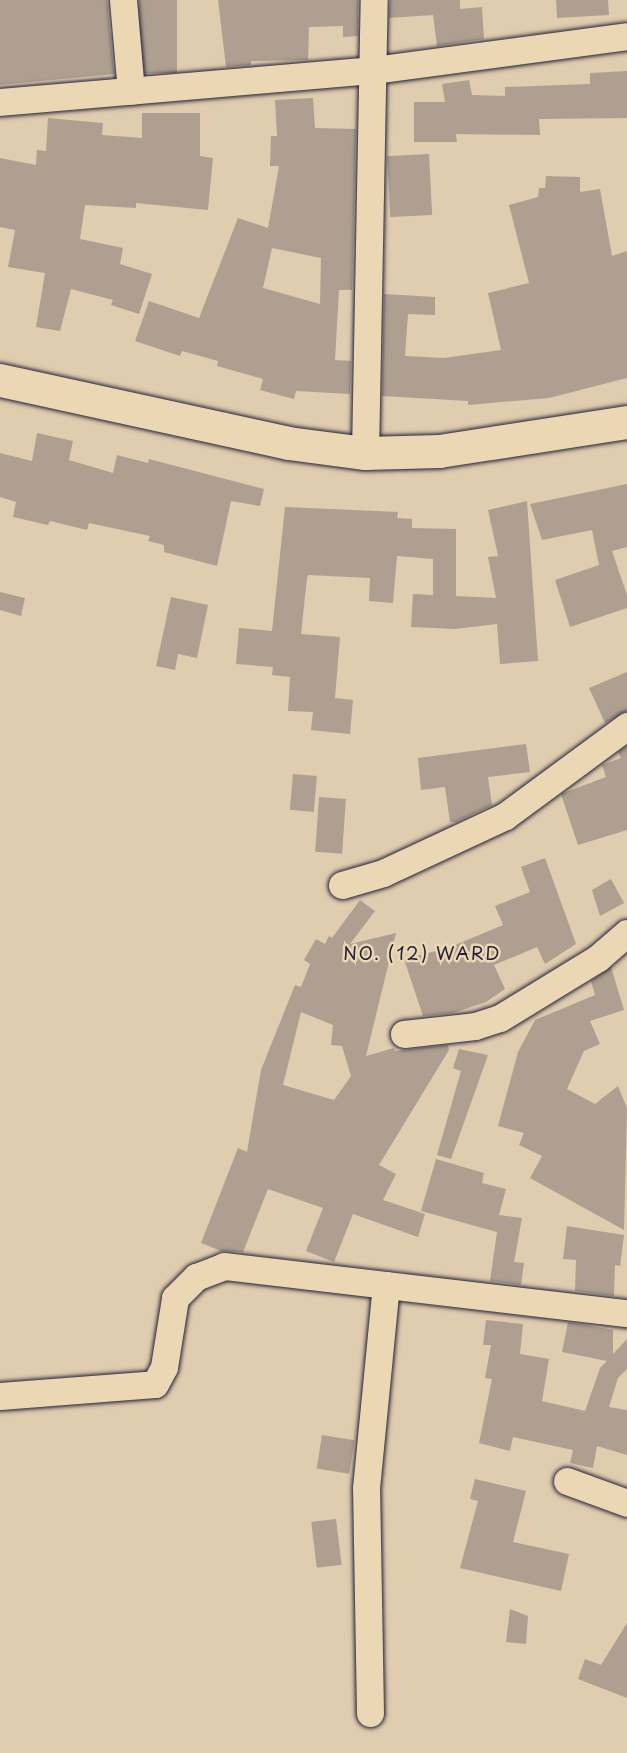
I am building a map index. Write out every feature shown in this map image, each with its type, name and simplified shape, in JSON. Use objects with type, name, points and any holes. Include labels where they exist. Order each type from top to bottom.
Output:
[{"type":"main road","points":[[0,380],[288,442],[365,453],[439,451],[627,422]]},
{"type":"street","points":[[123,0],[131,91]]},
{"type":"street","points":[[365,453],[374,0]]},
{"type":"street","points":[[0,102],[373,70],[627,36]]},
{"type":"street","points":[[342,885],[383,873],[505,816],[627,726]]},
{"type":"street","points":[[404,1034],[475,1026],[500,1018],[598,958],[627,933]]},
{"type":"street","points":[[0,1396],[155,1384],[164,1367],[175,1298],[196,1277],[224,1266],[627,1313]]},
{"type":"street","points":[[370,1713],[366,1488],[386,1285]]},
{"type":"street","points":[[567,1481],[627,1503]]},
{"type":"building","points":[[0,0],[107,0],[114,74],[0,85]]},
{"type":"building","points":[[139,0],[177,0],[177,73],[139,73]]},
{"type":"building","points":[[218,0],[358,0],[358,36],[343,37],[343,26],[309,27],[308,60],[251,61],[251,65],[226,67]]},
{"type":"building","points":[[390,0],[460,0],[460,9],[482,7],[484,39],[437,46],[433,15],[389,18]]},
{"type":"building","points":[[556,0],[608,0],[609,15],[557,18]]},
{"type":"building","points":[[627,71],[627,118],[539,119],[540,135],[456,134],[457,142],[414,142],[414,102],[445,102],[442,84],[469,80],[472,95],[505,96],[505,87],[590,84],[590,73]]},
{"type":"building","points":[[313,98],[315,128],[356,129],[352,290],[339,290],[335,360],[351,361],[350,394],[296,391],[294,399],[260,390],[263,379],[217,366],[218,361],[182,351],[180,356],[135,341],[149,301],[199,318],[238,218],[268,228],[279,166],[270,166],[271,136],[277,136],[275,100]],"holes":[[[272,248],[321,258],[320,304],[263,288]]]},
{"type":"building","points":[[142,113],[200,113],[200,156],[213,158],[208,210],[136,203],[136,208],[85,205],[80,239],[123,248],[120,264],[152,274],[139,314],[111,305],[113,300],[71,289],[60,331],[36,327],[45,273],[8,267],[15,230],[0,227],[0,158],[36,165],[37,150],[46,151],[48,118],[103,123],[102,135],[142,138]]},
{"type":"building","points":[[429,154],[432,215],[390,217],[387,156]]},
{"type":"building","points":[[546,176],[580,177],[580,192],[600,189],[612,256],[627,251],[627,378],[549,398],[468,405],[468,401],[382,396],[384,294],[435,297],[435,315],[408,314],[405,356],[444,358],[501,350],[488,293],[529,283],[509,205],[538,197],[539,188],[545,188]]},
{"type":"building","points":[[37,433],[73,441],[69,460],[113,473],[117,455],[148,463],[149,459],[264,489],[260,506],[231,501],[217,566],[164,552],[164,545],[148,541],[150,536],[89,523],[87,530],[50,521],[48,525],[13,517],[16,502],[0,497],[0,453],[32,461]]},
{"type":"building","points":[[627,484],[627,547],[612,551],[627,595],[627,608],[570,627],[555,580],[599,565],[592,530],[542,540],[530,504]]},
{"type":"building","points":[[527,501],[538,661],[500,664],[497,624],[455,629],[411,627],[413,594],[433,595],[433,559],[397,556],[393,603],[369,601],[370,578],[308,575],[307,578],[301,634],[340,637],[335,698],[353,700],[350,734],[311,730],[313,712],[288,711],[290,677],[272,675],[273,667],[236,664],[239,628],[272,631],[285,507],[398,512],[397,518],[412,519],[412,528],[456,529],[456,596],[496,598],[488,557],[498,556],[488,510]]},
{"type":"building","points":[[0,592],[25,598],[21,616],[0,610]]},
{"type":"building","points":[[171,597],[208,605],[197,658],[178,654],[175,670],[156,666]]},
{"type":"building","points":[[627,672],[627,711],[605,723],[589,688]]},
{"type":"building","points":[[526,744],[530,772],[488,777],[492,805],[456,822],[450,822],[445,787],[421,790],[418,758]]},
{"type":"building","points":[[627,746],[627,830],[578,845],[561,794],[606,777],[602,765],[621,758],[618,752]]},
{"type":"building","points":[[293,774],[317,776],[314,812],[290,810]]},
{"type":"building","points":[[319,797],[346,799],[342,854],[315,852]]},
{"type":"building","points":[[545,858],[576,944],[545,964],[537,947],[494,965],[505,989],[486,1002],[453,1013],[423,1016],[404,959],[448,948],[503,925],[495,906],[530,892],[521,867]]},
{"type":"building","points":[[611,879],[624,903],[600,916],[592,890]]},
{"type":"building","points":[[360,900],[375,911],[350,944],[396,933],[366,1056],[394,1048],[395,1051],[448,1045],[449,1050],[379,1165],[396,1174],[383,1200],[425,1214],[418,1237],[353,1214],[334,1262],[306,1251],[323,1208],[268,1189],[243,1252],[221,1251],[201,1243],[238,1148],[247,1152],[261,1070],[295,985],[301,987],[310,964],[304,960],[316,939],[325,944],[329,936],[332,938]],"holes":[[[301,1012],[333,1025],[331,1045],[342,1046],[351,1076],[334,1100],[283,1085]]]},
{"type":"building","points":[[611,967],[624,1010],[590,1021],[600,1044],[584,1051],[567,1089],[595,1104],[618,1086],[627,1108],[624,1230],[530,1178],[542,1156],[519,1145],[524,1133],[498,1126],[518,1052],[535,1020],[595,995],[591,981]]},
{"type":"building","points":[[459,1049],[488,1055],[451,1159],[437,1155],[461,1071],[453,1068]]},
{"type":"building","points":[[436,1159],[484,1173],[482,1183],[506,1189],[499,1215],[522,1218],[514,1262],[524,1263],[521,1285],[490,1281],[497,1232],[421,1211]]},
{"type":"building","points":[[567,1226],[624,1235],[620,1266],[615,1265],[614,1296],[575,1291],[576,1260],[563,1259]]},
{"type":"building","points":[[486,1320],[523,1324],[520,1354],[549,1359],[542,1401],[585,1411],[600,1368],[607,1361],[562,1352],[568,1322],[613,1330],[613,1354],[627,1339],[627,1369],[618,1378],[609,1407],[627,1410],[627,1455],[597,1446],[593,1468],[570,1463],[573,1450],[513,1437],[510,1451],[479,1443],[492,1379],[485,1378],[491,1345],[483,1345]]},
{"type":"building","points":[[322,1435],[355,1440],[349,1474],[317,1469]]},
{"type":"building","points":[[475,1479],[526,1491],[513,1542],[569,1554],[561,1591],[460,1568],[478,1501],[470,1499]]},
{"type":"building","points":[[336,1519],[342,1565],[317,1568],[311,1522]]},
{"type":"building","points":[[510,1609],[528,1616],[526,1644],[506,1642]]},
{"type":"building","points":[[627,1623],[627,1698],[578,1679],[585,1659],[601,1665]]},
{"type":"district","name":"NO. (12) WARD","points":[[422,953]]}]
